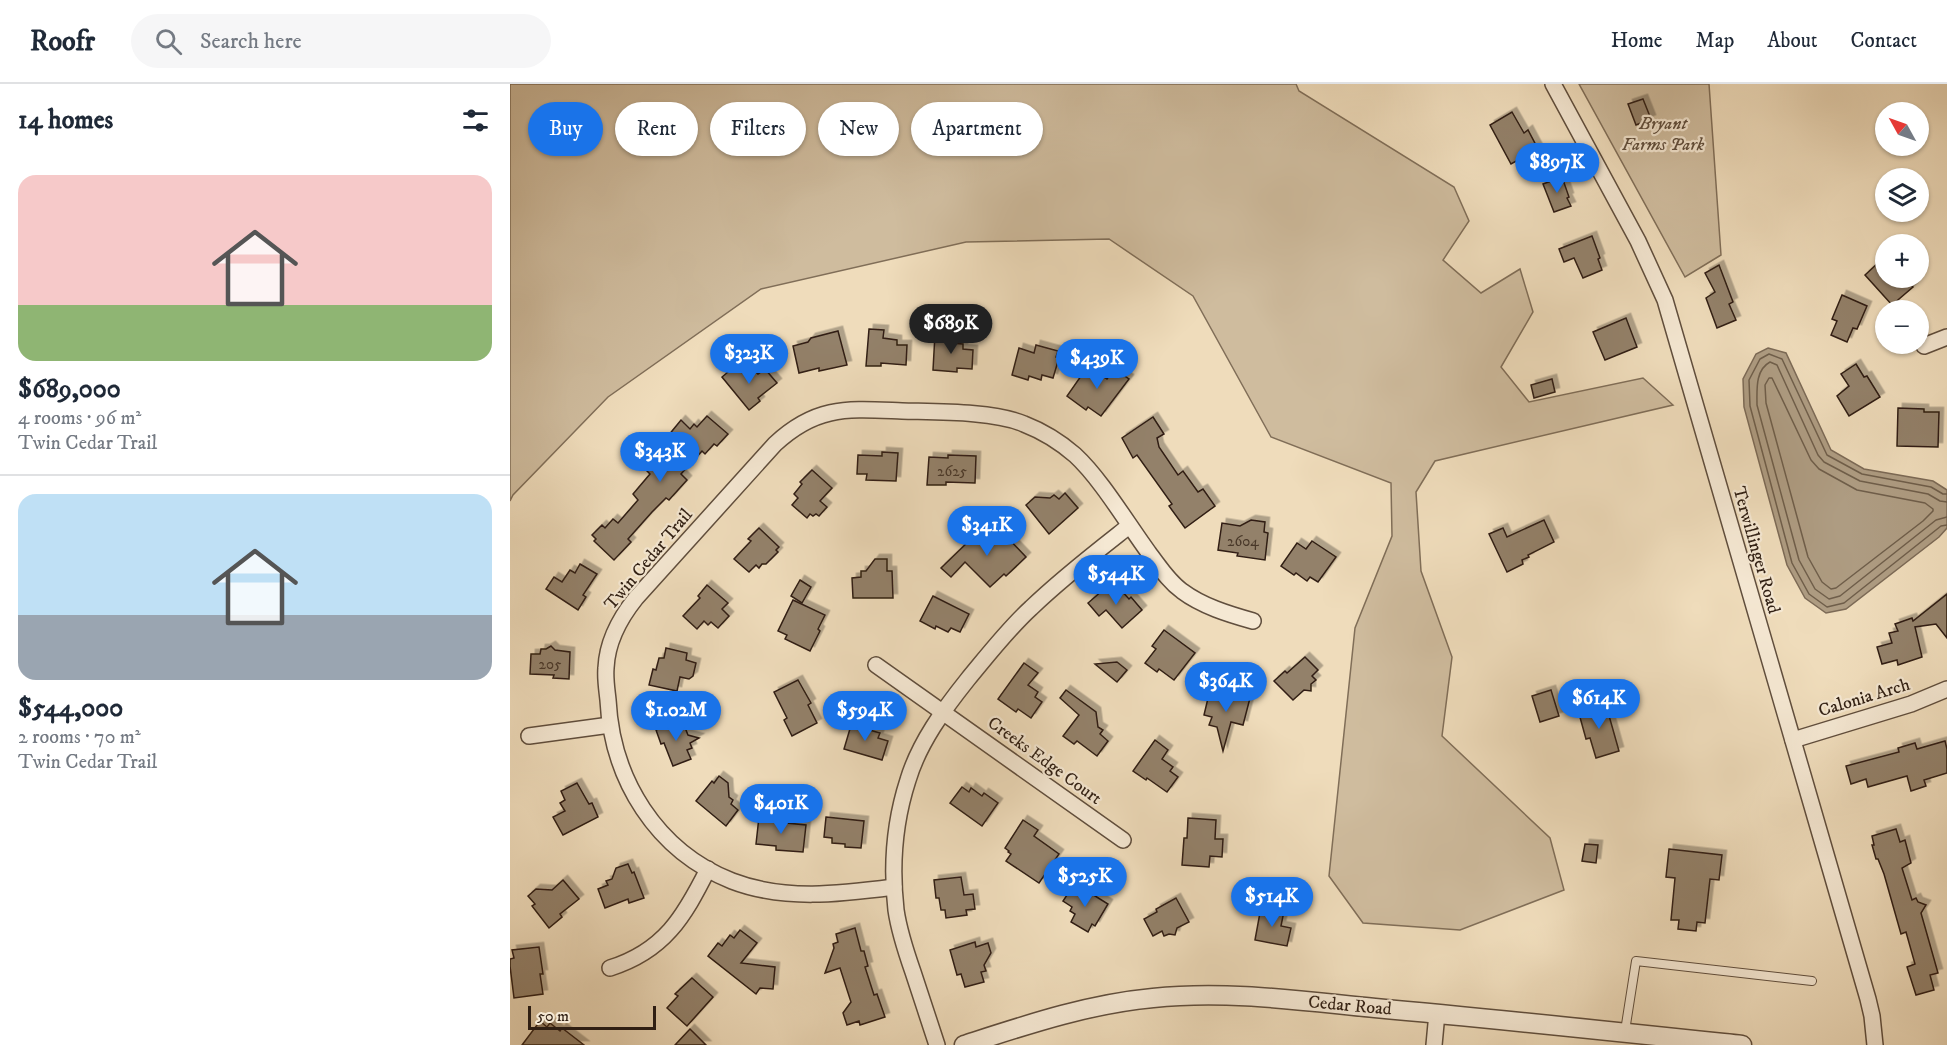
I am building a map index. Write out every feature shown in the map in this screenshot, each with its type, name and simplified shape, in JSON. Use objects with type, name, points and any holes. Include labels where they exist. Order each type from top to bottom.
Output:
[{"type":"street","name":"Terwillinger Road","points":[[1553,84],[1638,241],[1665,300],[1868,999],[1875,1045]]},
{"type":"street","points":[[1929,344],[1947,337]]},
{"type":"street","name":"Twin Cedar Trail","points":[[894,887],[825,893],[777,893],[733,881],[708,870],[670,841],[652,822],[633,794],[613,743],[606,668],[617,627],[630,605],[788,432],[811,418],[849,409],[945,412],[1002,417],[1022,423],[1049,436],[1074,454],[1100,485],[1167,576],[1182,591],[1201,603],[1252,621]]},
{"type":"street","points":[[937,1045],[903,941],[894,887],[894,844],[898,815],[908,778],[918,754],[943,712],[983,660],[1031,608],[1080,564],[1130,526]]},
{"type":"street","name":"Creeks Edge Court","points":[[876,665],[1123,840]]},
{"type":"street","name":"Calonia Arch","points":[[1792,740],[1911,704],[1947,689]]},
{"type":"street","points":[[529,736],[610,725]]},
{"type":"street","points":[[610,968],[636,959],[668,934],[694,896],[708,870]]},
{"type":"street","name":"Cedar Road","points":[[964,1045],[1070,1012],[1156,997],[1206,995],[1253,996],[1437,1013],[1742,1045]]},
{"type":"street","points":[[1434,1045],[1437,1013]]},
{"type":"lane","points":[[1625,1033],[1636,961],[1812,981]]},
{"type":"green space","points":[[510,84],[1296,84],[1299,91],[1454,187],[1469,221],[1443,260],[1481,293],[1520,269],[1533,312],[1501,367],[1529,402],[1643,378],[1673,405],[1435,461],[1416,492],[1421,571],[1452,657],[1442,736],[1550,838],[1564,890],[1460,930],[1363,923],[1329,876],[1355,628],[1392,536],[1391,483],[1271,437],[1193,296],[1109,239],[966,242],[761,289],[608,397],[513,495],[510,501]]},
{"type":"green space","name":"Bryant Farms Park","points":[[1579,84],[1709,84],[1721,255],[1685,277]]},
{"type":"water","points":[[1768,348],[1786,353],[1831,450],[1864,469],[1933,481],[1947,490],[1947,528],[1939,537],[1846,609],[1826,613],[1805,598],[1787,565],[1744,407],[1743,379],[1756,354]]},
{"type":"building","points":[[1643,99],[1651,119],[1636,125],[1628,104]]},
{"type":"building","points":[[1512,112],[1524,133],[1528,130],[1538,149],[1511,164],[1490,125]]},
{"type":"building","points":[[1562,177],[1571,206],[1554,212],[1543,184]]},
{"type":"building","points":[[1592,236],[1602,270],[1583,278],[1574,258],[1564,262],[1559,249]]},
{"type":"building","points":[[1719,265],[1733,302],[1729,304],[1736,320],[1717,328],[1706,298],[1715,292],[1705,273]]},
{"type":"building","points":[[1875,266],[1875,286],[1865,275]]},
{"type":"building","points":[[1877,288],[1912,288],[1898,300],[1888,300]]},
{"type":"building","points":[[1842,295],[1867,306],[1857,329],[1853,328],[1847,342],[1831,335],[1837,321],[1832,319]]},
{"type":"building","points":[[1626,318],[1637,347],[1605,360],[1593,332]]},
{"type":"building","points":[[869,329],[884,330],[883,338],[897,340],[897,345],[907,345],[906,365],[881,363],[881,366],[866,366]]},
{"type":"building","points":[[838,331],[847,365],[799,373],[793,346],[808,342],[811,338]]},
{"type":"building","points":[[935,334],[951,335],[950,343],[963,344],[963,349],[973,350],[972,369],[957,368],[957,372],[933,370]]},
{"type":"building","points":[[1036,345],[1058,351],[1056,357],[1059,358],[1053,378],[1042,375],[1041,380],[1029,376],[1028,380],[1012,375],[1019,348],[1034,353]]},
{"type":"building","points":[[1856,364],[1864,377],[1867,376],[1880,397],[1849,416],[1837,396],[1849,386],[1841,374]]},
{"type":"building","points":[[1088,366],[1107,379],[1114,369],[1129,379],[1101,416],[1088,407],[1086,410],[1067,396]]},
{"type":"building","points":[[734,367],[738,372],[750,373],[754,370],[758,374],[765,369],[777,383],[758,398],[760,401],[749,410],[722,377]]},
{"type":"building","points":[[1552,379],[1555,392],[1534,398],[1531,385]]},
{"type":"building","points":[[1898,408],[1939,412],[1938,447],[1897,446]]},
{"type":"building","points":[[707,416],[728,434],[717,446],[714,444],[705,454],[702,451],[681,474],[687,480],[669,500],[666,498],[652,512],[628,539],[631,542],[614,560],[594,541],[596,539],[592,535],[602,525],[605,528],[613,519],[618,523],[638,500],[633,494],[650,474],[645,469],[653,459],[662,467],[681,447],[668,436],[681,420],[690,429],[694,424],[697,427]]},
{"type":"building","points":[[1153,417],[1164,434],[1157,438],[1159,447],[1178,475],[1183,471],[1198,492],[1203,489],[1215,506],[1185,528],[1169,506],[1172,504],[1137,455],[1133,458],[1122,438]]},
{"type":"building","points":[[882,452],[898,453],[896,481],[866,480],[867,474],[857,474],[858,455],[882,456]]},
{"type":"building","points":[[948,455],[976,456],[975,483],[946,482],[946,485],[927,485],[929,457],[948,458]]},
{"type":"building","points":[[812,470],[832,488],[820,501],[827,507],[819,516],[810,514],[807,518],[792,505],[798,498],[794,494],[802,484],[800,482]]},
{"type":"building","points":[[1065,493],[1078,508],[1049,534],[1026,505],[1035,497],[1050,498],[1054,495],[1059,499]]},
{"type":"building","points":[[1251,520],[1265,522],[1264,532],[1268,533],[1265,560],[1237,556],[1238,553],[1218,550],[1222,523],[1240,526]]},
{"type":"building","points":[[1544,520],[1554,542],[1528,555],[1529,557],[1522,560],[1523,564],[1507,572],[1489,534],[1503,528],[1507,537]]},
{"type":"building","points":[[990,525],[1005,539],[1007,537],[1026,557],[1006,576],[1004,574],[990,587],[965,562],[951,577],[941,568],[970,540],[972,542]]},
{"type":"building","points":[[759,528],[779,547],[776,550],[778,552],[766,564],[762,564],[759,568],[756,565],[749,572],[734,559],[751,541],[748,539]]},
{"type":"building","points":[[1312,541],[1336,557],[1318,582],[1310,577],[1307,581],[1281,566],[1297,543],[1306,549]]},
{"type":"building","points":[[875,559],[887,559],[887,571],[892,571],[893,598],[853,598],[852,578],[861,577],[861,571],[866,571]]},
{"type":"building","points":[[580,564],[597,574],[583,595],[586,597],[578,610],[546,589],[554,577],[562,582],[570,570],[575,573]]},
{"type":"building","points":[[800,580],[811,587],[802,603],[791,596]]},
{"type":"building","points":[[1110,584],[1117,592],[1120,589],[1129,599],[1131,597],[1142,610],[1122,628],[1106,610],[1099,616],[1088,603]]},
{"type":"building","points":[[707,585],[728,603],[722,609],[729,616],[718,628],[711,622],[708,625],[704,621],[697,629],[683,616],[700,598],[698,596]]},
{"type":"building","points":[[1947,594],[1947,638],[1936,624],[1915,627],[1922,657],[1898,665],[1897,660],[1882,664],[1877,647],[1892,643],[1889,633],[1898,631],[1895,624],[1912,618],[1913,621]]},
{"type":"building","points":[[933,596],[969,614],[960,632],[951,628],[948,632],[936,626],[935,629],[920,621]]},
{"type":"building","points":[[793,600],[825,615],[810,651],[785,639],[787,635],[778,631]]},
{"type":"building","points":[[1164,630],[1195,653],[1174,680],[1159,669],[1157,672],[1145,663],[1156,649],[1152,646]]},
{"type":"building","points":[[551,646],[555,650],[570,652],[569,679],[553,678],[554,675],[530,674],[531,654],[540,654],[541,649]]},
{"type":"building","points":[[666,648],[687,653],[686,660],[696,663],[693,676],[689,679],[680,677],[677,691],[649,685],[653,669],[656,670],[659,658],[664,658]]},
{"type":"building","points":[[1305,657],[1318,670],[1312,676],[1316,680],[1311,684],[1311,691],[1304,690],[1293,700],[1274,681]]},
{"type":"building","points":[[1117,662],[1127,670],[1117,682],[1095,664]]},
{"type":"building","points":[[1024,663],[1038,673],[1028,685],[1038,692],[1035,697],[1042,702],[1031,718],[1018,709],[1016,712],[998,699]]},
{"type":"building","points":[[798,680],[811,703],[808,705],[817,723],[792,736],[784,720],[787,718],[774,692]]},
{"type":"building","points":[[1066,690],[1096,712],[1098,727],[1103,730],[1100,734],[1108,741],[1097,756],[1077,741],[1074,744],[1063,736],[1079,715],[1060,698]]},
{"type":"building","points":[[1551,690],[1559,716],[1540,722],[1532,696]]},
{"type":"building","points":[[1220,693],[1233,697],[1234,694],[1250,698],[1243,725],[1231,722],[1223,751],[1217,727],[1209,725],[1212,717],[1204,715],[1209,694],[1219,697]]},
{"type":"building","points":[[1602,703],[1605,713],[1608,712],[1619,751],[1596,758],[1590,738],[1586,739],[1578,710]]},
{"type":"building","points":[[682,720],[688,735],[699,738],[690,743],[692,748],[687,750],[691,759],[673,766],[656,730]]},
{"type":"building","points":[[852,722],[880,733],[878,738],[888,741],[882,760],[844,749]]},
{"type":"building","points":[[1155,740],[1168,750],[1162,759],[1173,767],[1170,771],[1178,777],[1167,792],[1133,771]]},
{"type":"building","points":[[1945,741],[1947,773],[1924,780],[1926,786],[1911,791],[1907,776],[1868,787],[1866,779],[1851,784],[1846,766],[1899,752],[1898,748],[1915,743],[1917,749]]},
{"type":"building","points":[[719,776],[728,783],[729,797],[733,800],[731,804],[738,810],[726,826],[696,801]]},
{"type":"building","points":[[577,783],[589,804],[592,803],[598,817],[563,835],[553,817],[565,811],[560,803],[565,800],[561,791]]},
{"type":"building","points":[[962,787],[969,792],[971,788],[982,796],[984,793],[998,803],[982,826],[950,803]]},
{"type":"building","points":[[759,817],[778,818],[777,822],[806,825],[803,852],[776,850],[776,846],[756,844]]},
{"type":"building","points":[[826,817],[864,821],[861,848],[845,847],[845,844],[832,843],[832,838],[824,837]]},
{"type":"building","points":[[1188,818],[1216,820],[1215,839],[1223,839],[1222,857],[1210,856],[1209,867],[1182,865]]},
{"type":"building","points":[[1023,820],[1038,830],[1034,836],[1059,854],[1039,883],[1006,861],[1011,854],[1005,848]]},
{"type":"building","points":[[1896,829],[1900,842],[1905,840],[1911,863],[1902,868],[1912,900],[1916,898],[1918,902],[1926,905],[1921,913],[1938,973],[1930,975],[1934,990],[1916,995],[1907,967],[1915,964],[1906,932],[1901,934],[1884,874],[1872,845],[1874,845],[1872,836]]},
{"type":"building","points":[[1585,844],[1598,845],[1596,863],[1582,861]]},
{"type":"building","points":[[1669,849],[1722,855],[1719,880],[1710,879],[1705,923],[1697,922],[1696,931],[1678,929],[1679,920],[1671,920],[1675,878],[1666,877]]},
{"type":"building","points":[[628,864],[632,873],[634,872],[644,898],[629,903],[628,899],[605,908],[598,889],[608,885],[606,881],[612,879],[616,868]]},
{"type":"building","points":[[961,877],[964,895],[973,894],[975,909],[966,910],[967,915],[946,918],[945,910],[941,910],[939,898],[936,898],[934,880]]},
{"type":"building","points":[[563,880],[579,899],[560,914],[562,917],[549,928],[532,906],[535,904],[528,896],[536,889],[552,890]]},
{"type":"building","points":[[1073,886],[1108,904],[1095,926],[1092,924],[1088,932],[1071,922],[1075,914],[1070,911],[1072,907],[1063,901]]},
{"type":"building","points":[[1176,898],[1189,922],[1177,928],[1175,935],[1164,936],[1162,931],[1153,936],[1144,919]]},
{"type":"building","points":[[1261,907],[1284,911],[1281,926],[1291,928],[1287,946],[1255,940]]},
{"type":"building","points":[[855,928],[861,951],[864,951],[868,966],[865,967],[874,995],[877,994],[885,1017],[860,1025],[859,1021],[847,1025],[843,1013],[851,1002],[840,968],[825,973],[834,948],[833,944],[838,942],[836,934]]},
{"type":"building","points":[[740,930],[757,943],[741,963],[775,967],[773,989],[760,988],[756,994],[708,956],[718,943],[722,946],[730,935],[734,938]]},
{"type":"building","points":[[975,942],[976,947],[988,943],[991,953],[984,965],[986,971],[981,972],[984,982],[965,987],[961,974],[957,975],[950,950]]},
{"type":"building","points":[[539,947],[543,994],[514,998],[510,966],[510,959],[514,958],[512,950]]},
{"type":"building","points":[[692,978],[713,997],[687,1026],[667,1008],[678,996],[675,994]]},
{"type":"building","points":[[540,1021],[547,1027],[550,1023],[560,1031],[562,1028],[584,1045],[522,1045]]},
{"type":"building","points":[[690,1029],[706,1045],[675,1045]]}]
